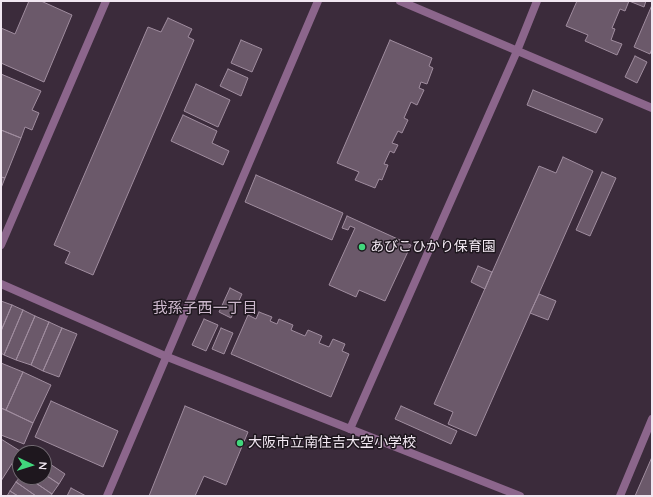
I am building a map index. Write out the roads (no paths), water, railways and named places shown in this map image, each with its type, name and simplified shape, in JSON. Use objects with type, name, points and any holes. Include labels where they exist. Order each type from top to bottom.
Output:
[{"type":"street","points":[[1,246],[106,1]]},
{"type":"street","points":[[106,496],[318,1]]},
{"type":"street","points":[[400,1],[652,108]]},
{"type":"street","points":[[350,429],[517,51],[537,1]]},
{"type":"street","points":[[1,284],[165,356],[520,496]]},
{"type":"street","points":[[620,496],[652,419]]},
{"type":"place","name":"あびこひかり保育園","points":[[362,247]]},
{"type":"place","name":"大阪市立南住吉大空小学校","points":[[240,443]]},
{"type":"district","name":"我孫子西一丁目","points":[[205,308]]}]
